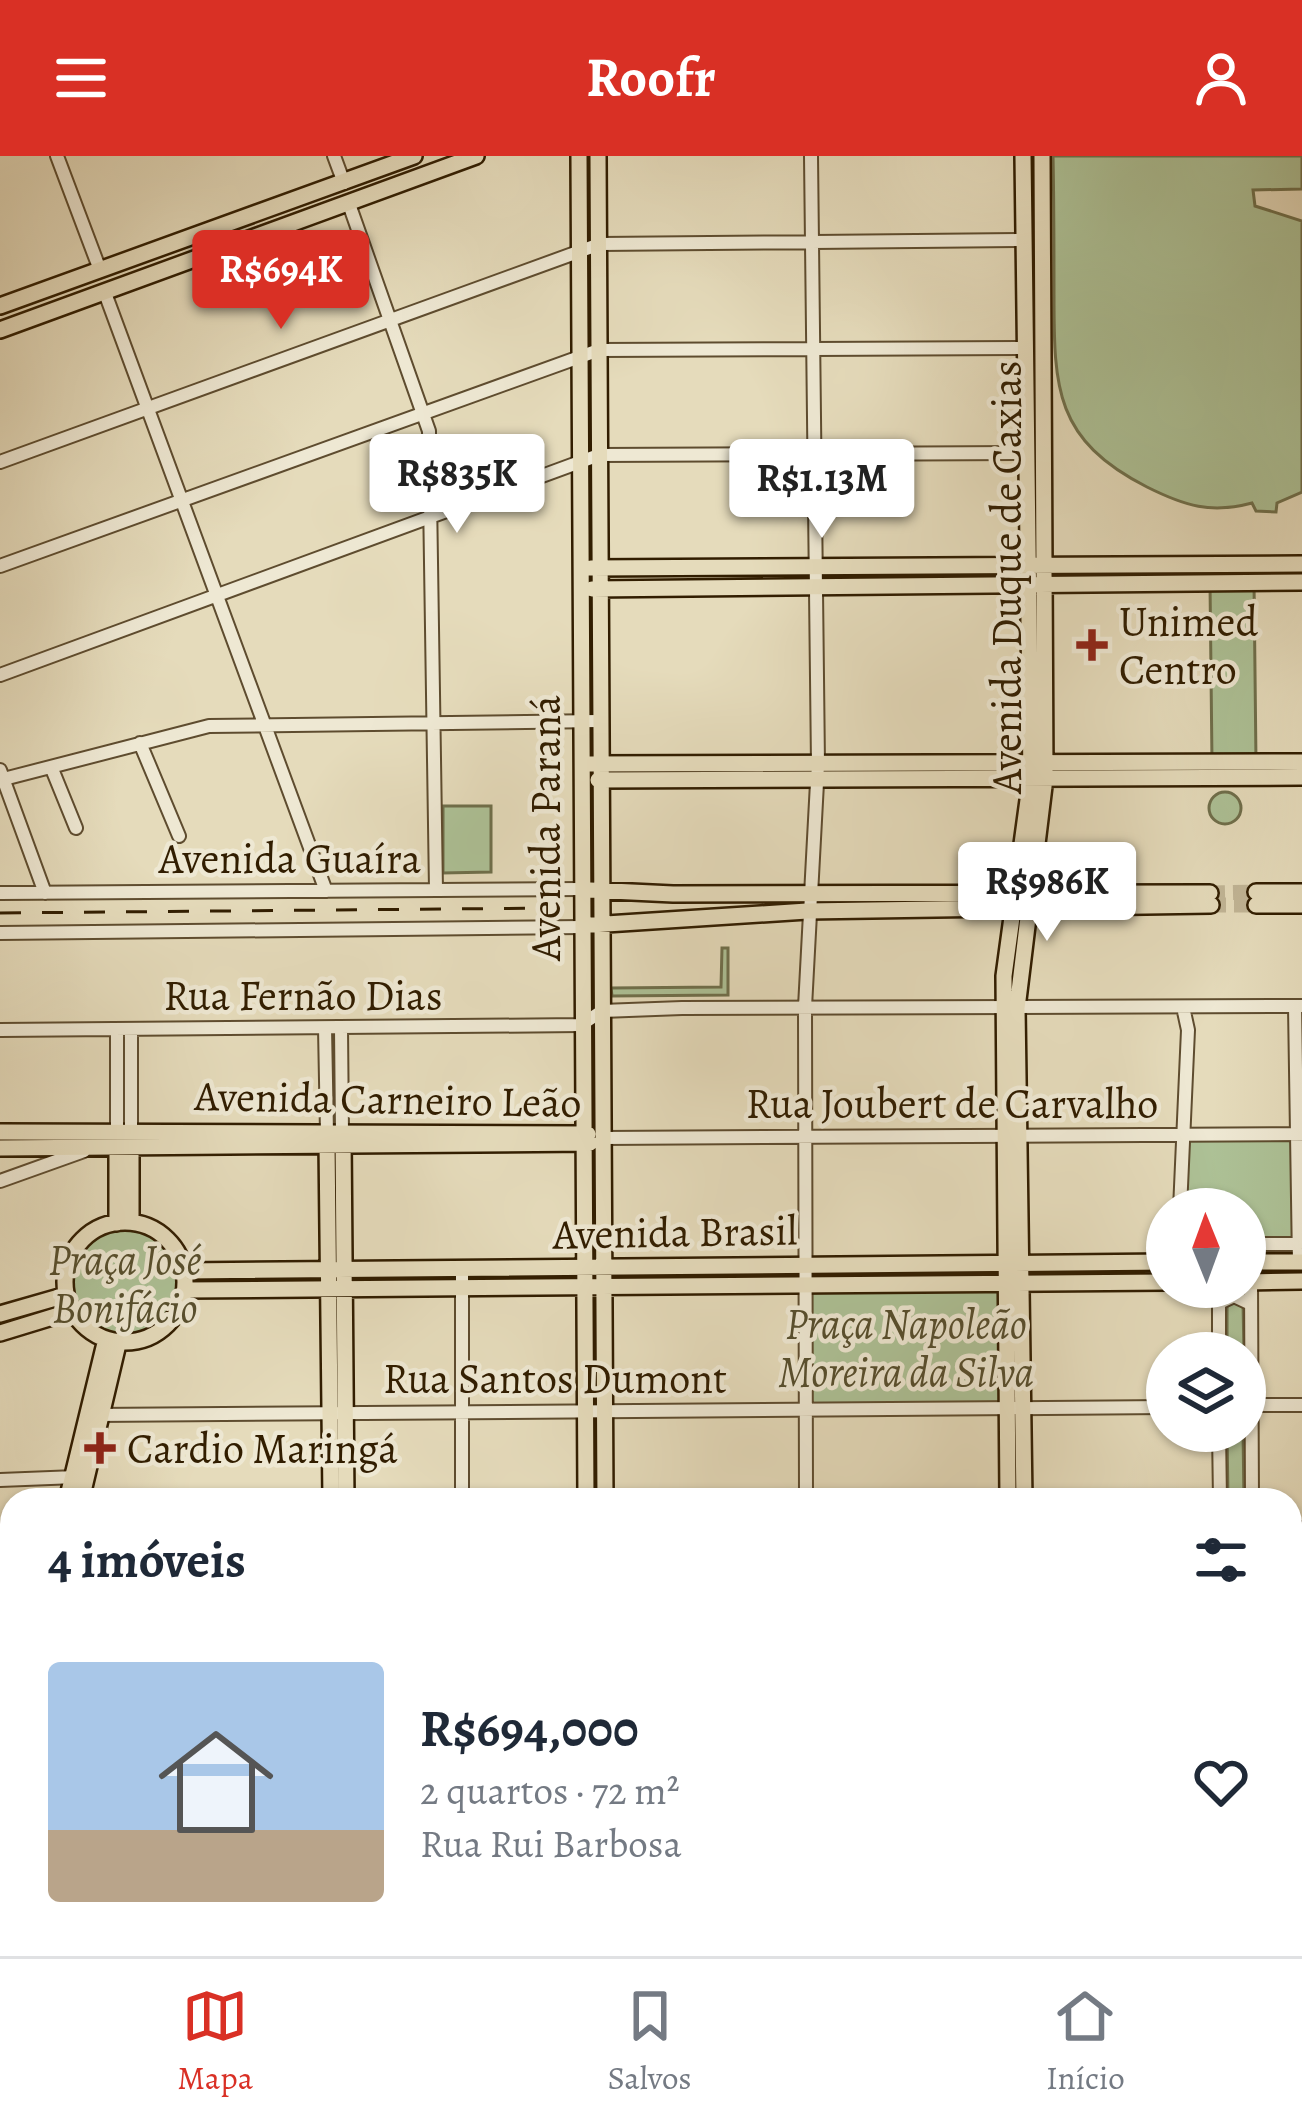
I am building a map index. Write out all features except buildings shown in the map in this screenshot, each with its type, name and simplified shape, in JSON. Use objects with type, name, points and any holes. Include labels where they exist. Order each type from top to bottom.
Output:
[{"type":"main road","points":[[0,306],[414,156]]},
{"type":"main road","points":[[394,187],[416,172],[425,156]]},
{"type":"main road","points":[[0,330],[476,156]]},
{"type":"main road","name":"Avenida Paraná","points":[[579,156],[582,515],[592,568],[598,692],[598,850],[582,927],[581,977],[586,1488]]},
{"type":"main road","name":"Avenida Paraná","points":[[592,568],[600,538],[598,156]]},
{"type":"main road","name":"Avenida Duque de Caxias","points":[[1023,156],[1026,453],[1036,585],[1043,819],[1009,937],[1004,1084],[1021,1200],[1007,1357],[1023,1488]]},
{"type":"main road","name":"Avenida Duque de Caxias","points":[[1035,566],[1042,156]]},
{"type":"main road","points":[[238,245],[236,230],[271,210]]},
{"type":"main road","points":[[190,261],[211,247],[215,230]]},
{"type":"main road","points":[[27,320],[32,302],[72,279]]},
{"type":"main road","points":[[581,304],[599,328]]},
{"type":"main road","points":[[582,407],[600,384]]},
{"type":"main road","points":[[582,515],[600,538]]},
{"type":"main road","points":[[592,568],[1302,564]]},
{"type":"main road","points":[[592,588],[1302,582]]},
{"type":"main road","name":"Avenida Paraná","points":[[592,588],[581,667],[579,764],[582,830],[600,923],[605,1488]]},
{"type":"main road","points":[[581,667],[598,692]]},
{"type":"main road","points":[[579,764],[598,772],[1038,770],[1302,762]]},
{"type":"main road","points":[[1038,770],[1302,777]]},
{"type":"main road","name":"Avenida Duque de Caxias","points":[[1015,1264],[1005,1171],[1017,1056],[1010,1008],[1020,958],[1024,847],[1038,770]]},
{"type":"main road","points":[[1024,847],[1043,819]]},
{"type":"main road","points":[[582,830],[598,850]]},
{"type":"main road","points":[[590,890],[808,903],[1210,899]]},
{"type":"main road","points":[[1302,892],[1256,899],[1302,905]]},
{"type":"main road","points":[[582,927],[808,903]]},
{"type":"main road","points":[[1009,937],[1020,958]]},
{"type":"main road","points":[[581,977],[601,960]]},
{"type":"main road","points":[[1004,1084],[1017,1056]]},
{"type":"main road","points":[[582,1071],[602,1094]]},
{"type":"main road","name":"Avenida Carneiro Leão","points":[[0,1132],[124,1140],[603,1138]]},
{"type":"main road","points":[[124,1140],[124,1222]]},
{"type":"main road","name":"Avenida Carneiro Leão","points":[[0,1148],[95,1147],[124,1140]]},
{"type":"main road","points":[[335,1140],[338,1412],[345,1488]]},
{"type":"main road","points":[[1005,1171],[1021,1200]]},
{"type":"main road","points":[[583,1201],[603,1182]]},
{"type":"main road","points":[[124,1222],[166,1238],[184,1271],[185,1290],[164,1328],[112,1342],[69,1303],[65,1275],[82,1240],[124,1222]]},
{"type":"main road","points":[[1266,1260],[1300,1256]]},
{"type":"main road","name":"Avenida Brasil","points":[[603,1279],[804,1266],[1146,1262]]},
{"type":"main road","name":"Avenida Brasil","points":[[184,1271],[336,1280],[603,1279],[804,1286],[1146,1282]]},
{"type":"main road","name":"Avenida Brasil","points":[[185,1290],[336,1280]]},
{"type":"main road","points":[[1266,1282],[1302,1281]]},
{"type":"main road","name":"Avenida Duque de Caxias","points":[[1008,1488],[1023,1331],[1015,1284]]},
{"type":"main road","points":[[0,1314],[69,1303]]},
{"type":"main road","points":[[0,1333],[69,1303]]},
{"type":"main road","points":[[584,1343],[604,1314]]},
{"type":"main road","points":[[1007,1357],[1023,1331]]},
{"type":"main road","points":[[75,1488],[112,1342]]},
{"type":"main road","points":[[333,1488],[338,1412]]},
{"type":"main road","points":[[585,1442],[605,1465]]},
{"type":"main road","points":[[1008,1462],[1021,1488]]},
{"type":"main road","points":[[80,1478],[81,1488]]},
{"type":"street","points":[[334,156],[344,183]]},
{"type":"street","points":[[806,1488],[803,1136],[808,903],[817,771],[811,156]]},
{"type":"street","points":[[62,158],[100,269]]},
{"type":"street","points":[[349,204],[424,409],[434,514],[436,890]]},
{"type":"street","points":[[0,462],[600,244],[1024,240]]},
{"type":"street","points":[[105,293],[326,891]]},
{"type":"street","points":[[0,566],[424,409],[599,350],[1025,348]]},
{"type":"street","points":[[0,675],[599,455],[1026,453]]},
{"type":"street","points":[[45,893],[1,777],[52,769],[194,728],[598,721]]},
{"type":"street","points":[[140,742],[179,836]]},
{"type":"street","points":[[52,769],[76,828]]},
{"type":"street","name":"Avenida Guaíra","points":[[0,893],[590,890]]},
{"type":"street","points":[[0,934],[582,927]]},
{"type":"street","points":[[581,1025],[602,1011],[1299,1006],[1300,1256],[1266,1249]]},
{"type":"street","points":[[1180,1188],[1187,1070],[1183,1007]]},
{"type":"street","name":"Rua Fernão Dias","points":[[0,1030],[581,1025]]},
{"type":"street","points":[[325,1028],[335,1140]]},
{"type":"street","points":[[335,1140],[341,1028]]},
{"type":"street","points":[[124,1029],[124,1140]]},
{"type":"street","name":"Rua Joubert de Carvalho","points":[[603,1138],[1299,1134]]},
{"type":"street","points":[[0,1181],[95,1147]]},
{"type":"street","points":[[462,1280],[462,1488]]},
{"type":"street","points":[[1266,1405],[1302,1405]]},
{"type":"street","name":"Rua Santos Dumont","points":[[95,1415],[1146,1407]]},
{"type":"street","points":[[1219,1452],[1220,1488]]},
{"type":"street","points":[[1250,1452],[1251,1488]]},
{"type":"street","points":[[0,1480],[80,1478]]},
{"type":"green space","points":[[1053,156],[1302,156],[1302,189],[1253,190],[1255,206],[1302,221],[1302,492],[1277,503],[1276,512],[1256,511],[1252,503],[1211,508],[1174,499],[1117,469],[1077,430],[1059,385],[1056,358]]},
{"type":"green space","points":[[1254,582],[1256,762],[1212,762],[1210,583]]},
{"type":"green space","points":[[1225,792],[1237,796],[1241,808],[1237,820],[1225,824],[1213,820],[1209,808],[1213,796]]},
{"type":"green space","points":[[443,806],[491,806],[491,872],[443,873]]},
{"type":"green space","points":[[722,948],[728,948],[728,995],[612,996],[611,988],[721,987]]},
{"type":"green space","points":[[1297,1134],[1298,1244],[1266,1244],[1266,1188],[1180,1188],[1180,1135]]},
{"type":"green space","name":"Praça José Bonifácio","points":[[117,1223],[142,1226],[161,1236],[185,1276],[328,1276],[329,1286],[186,1286],[164,1328],[118,1344],[93,1333],[70,1309],[0,1330],[0,1320],[67,1299],[68,1272],[76,1250],[92,1234]]},
{"type":"green space","points":[[344,1275],[462,1275],[583,1282],[344,1285]]},
{"type":"green space","name":"Praça Napoleão Moreira da Silva","points":[[1007,1284],[1008,1408],[806,1410],[804,1285]]},
{"type":"green space","points":[[1227,1308],[1243,1308],[1244,1332],[1227,1332]]},
{"type":"green space","points":[[1227,1452],[1243,1452],[1244,1488],[1228,1488]]},
{"type":"tunnel","points":[[1210,893],[1256,892]]},
{"type":"tunnel","points":[[1211,905],[1256,905]]},
{"type":"railway","points":[[0,913],[555,908]]},
{"type":"place","name":"Unimed Centro","points":[[1092,645]]},
{"type":"place","name":"Cardio Maringá","points":[[100,1448]]}]
